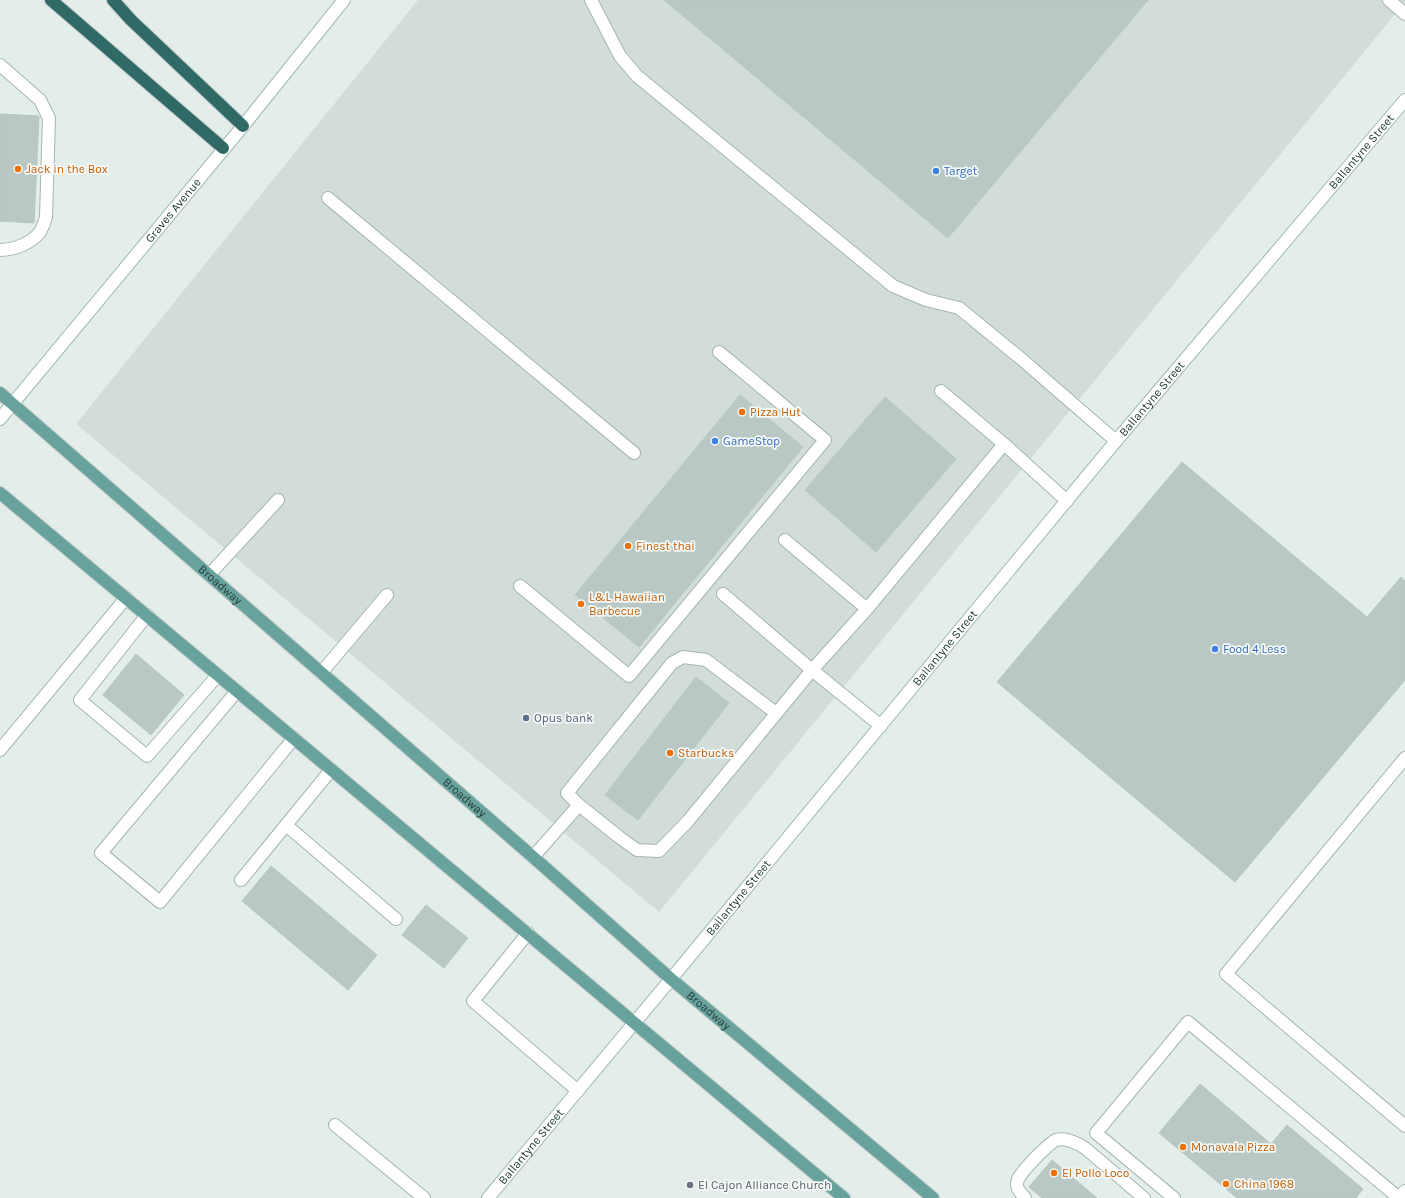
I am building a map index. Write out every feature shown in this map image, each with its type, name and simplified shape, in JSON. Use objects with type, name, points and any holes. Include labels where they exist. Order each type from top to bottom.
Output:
[{"type":"highway","points":[[51,0],[224,148]]},
{"type":"highway","points":[[113,0],[131,20],[242,126]]},
{"type":"main road","name":"Graves Avenue","points":[[0,420],[344,0]]},
{"type":"main road","points":[[590,0],[620,56],[637,76],[893,286],[926,300],[959,308],[1019,357],[1116,441]]},
{"type":"main road","points":[[1389,0],[1405,14]]},
{"type":"main road","points":[[0,65],[40,100],[49,118],[46,217],[41,231],[33,239],[8,250],[0,250]]},
{"type":"main road","name":"Ballantyne Street","points":[[488,1198],[1116,441],[1405,100]]},
{"type":"main road","points":[[328,198],[634,453]]},
{"type":"main road","points":[[520,586],[629,676],[825,440],[719,352]]},
{"type":"main road","points":[[941,391],[1004,444],[1067,501]]},
{"type":"main road","name":"Broadway","points":[[0,393],[671,979],[933,1198]]},
{"type":"main road","points":[[776,713],[706,660],[683,657],[672,663],[567,793],[579,805],[637,850],[659,851],[688,821],[812,670],[867,609],[1004,444]]},
{"type":"main road","points":[[0,493],[844,1198]]},
{"type":"main road","points":[[209,575],[278,500]]},
{"type":"main road","points":[[785,540],[867,609]]},
{"type":"main road","points":[[723,594],[812,670],[881,726]]},
{"type":"main road","points":[[321,673],[387,595]]},
{"type":"main road","points":[[0,750],[126,598]]},
{"type":"main road","points":[[147,615],[80,700],[147,756],[218,675]]},
{"type":"main road","points":[[237,691],[101,853],[160,902],[294,738]]},
{"type":"main road","points":[[1405,758],[1226,974],[1405,1126]]},
{"type":"main road","points":[[241,880],[332,770]]},
{"type":"main road","points":[[533,857],[579,805]]},
{"type":"main road","points":[[286,826],[396,919]]},
{"type":"main road","points":[[528,933],[473,1001],[578,1091]]},
{"type":"main road","points":[[1174,1198],[1096,1133],[1188,1022],[1399,1198],[1405,1191]]},
{"type":"main road","points":[[335,1125],[424,1198]]},
{"type":"main road","points":[[1026,1198],[1020,1193],[1017,1186],[1019,1177],[1047,1147],[1056,1140],[1067,1140],[1075,1142],[1086,1148],[1144,1198]]},
{"type":"shaded area","points":[[418,0],[1405,0],[1405,2],[659,912],[76,424]]},
{"type":"building","name":"Target","points":[[664,0],[1148,0],[948,238]]},
{"type":"building","name":"Jack in the Box","points":[[0,114],[39,116],[34,223],[0,221]]},
{"type":"building","points":[[740,395],[803,447],[639,647],[575,595]]},
{"type":"building","points":[[885,397],[956,459],[876,552],[805,490]]},
{"type":"building","name":"Food 4 Less","points":[[1182,462],[1367,617],[1401,577],[1405,581],[1405,680],[1235,882],[997,682]]},
{"type":"building","points":[[136,654],[184,695],[151,735],[103,695]]},
{"type":"building","points":[[696,677],[729,703],[638,820],[605,795]]},
{"type":"building","points":[[271,866],[377,955],[348,990],[242,901]]},
{"type":"building","points":[[426,905],[468,938],[444,968],[402,935]]},
{"type":"building","points":[[1200,1084],[1271,1144],[1287,1125],[1363,1189],[1356,1198],[1237,1198],[1159,1133]]},
{"type":"building","name":"El Pollo Loco","points":[[1052,1160],[1097,1198],[1042,1198],[1029,1187]]},
{"type":"place","name":"Jack in the Box","points":[[18,169]]},
{"type":"place","name":"Target","points":[[936,171]]},
{"type":"place","name":"Pizza Hut","points":[[742,412]]},
{"type":"place","name":"GameStop","points":[[715,441]]},
{"type":"place","name":"Finest thai","points":[[628,546]]},
{"type":"place","name":"L&L Hawaiian Barbecue","points":[[581,604]]},
{"type":"place","name":"Food 4 Less","points":[[1215,649]]},
{"type":"place","name":"Opus bank","points":[[526,718]]},
{"type":"place","name":"Starbucks","points":[[670,753]]},
{"type":"place","name":"Monavala Pizza","points":[[1183,1147]]},
{"type":"place","name":"El Pollo Loco","points":[[1054,1173]]},
{"type":"place","name":"China 1968","points":[[1226,1184]]},
{"type":"place","name":"El Cajon Alliance Church","points":[[690,1185]]}]
